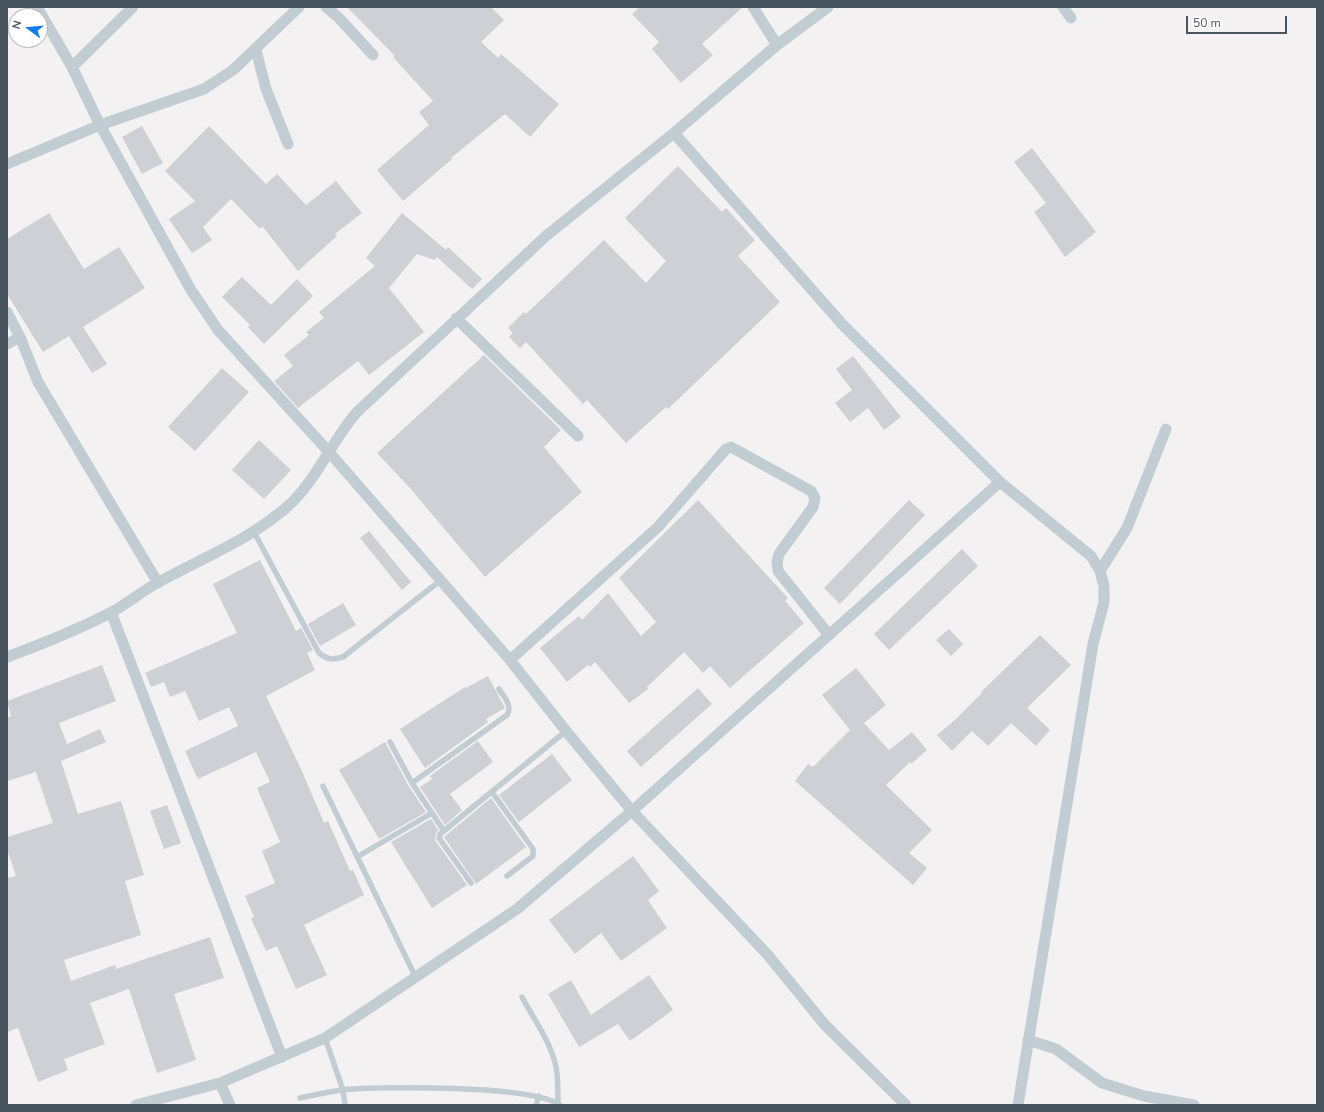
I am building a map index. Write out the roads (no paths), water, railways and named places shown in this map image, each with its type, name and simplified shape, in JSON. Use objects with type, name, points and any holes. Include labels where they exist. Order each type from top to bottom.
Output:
[{"type":"street","points":[[37,7],[72,67],[100,125],[192,290],[218,330],[329,452],[510,660],[632,811],[767,954],[824,1024],[906,1105]]},
{"type":"street","points":[[72,67],[133,7]]},
{"type":"street","points":[[9,159],[100,125],[204,89],[233,70],[256,50],[299,7]]},
{"type":"street","points":[[326,7],[338,17],[373,55]]},
{"type":"street","points":[[753,7],[777,44]]},
{"type":"street","points":[[7,657],[41,644],[111,612],[158,582],[254,532],[287,506],[307,486],[343,427],[456,318],[546,236],[674,133],[777,44],[828,7]]},
{"type":"street","points":[[1063,7],[1071,18]]},
{"type":"street","points":[[256,50],[266,89],[288,144]]},
{"type":"street","points":[[674,133],[842,324],[1000,482],[1078,544],[1091,556],[1100,571],[1104,586],[1104,602],[1093,644],[1018,1105]]},
{"type":"street","points":[[7,312],[20,337],[38,382],[158,582]]},
{"type":"street","points":[[456,318],[578,436]]},
{"type":"street","points":[[7,344],[20,337]]},
{"type":"street","points":[[1100,571],[1127,528],[1166,429]]},
{"type":"street","points":[[510,660],[658,527],[726,450],[731,447],[811,491],[815,498],[813,507],[780,554],[777,562],[778,571],[829,635]]},
{"type":"street","points":[[136,1105],[220,1083],[324,1038],[517,909],[632,811],[1000,482]]},
{"type":"street","points":[[111,612],[282,1057]]},
{"type":"street","points":[[1028,1040],[1056,1049],[1102,1083],[1144,1096],[1194,1105]]},
{"type":"street","points":[[220,1083],[230,1105]]},
{"type":"lane","points":[[254,532],[320,653],[326,658],[333,660],[343,657],[441,580]]},
{"type":"lane","points":[[412,783],[507,714],[510,707],[499,689]]},
{"type":"lane","points":[[470,883],[439,838],[440,834],[566,731]]},
{"type":"lane","points":[[390,742],[412,783],[444,831]]},
{"type":"lane","points":[[323,786],[415,976]]},
{"type":"lane","points":[[492,792],[534,849],[533,856],[507,876]]},
{"type":"lane","points":[[357,857],[432,813]]},
{"type":"lane","points":[[300,1098],[343,1090],[419,1088],[499,1091],[539,1096],[559,1104],[555,1061],[550,1048],[522,997]]},
{"type":"lane","points":[[324,1038],[343,1090],[345,1105]]},
{"type":"lane","points":[[536,1105],[539,1096]]}]
